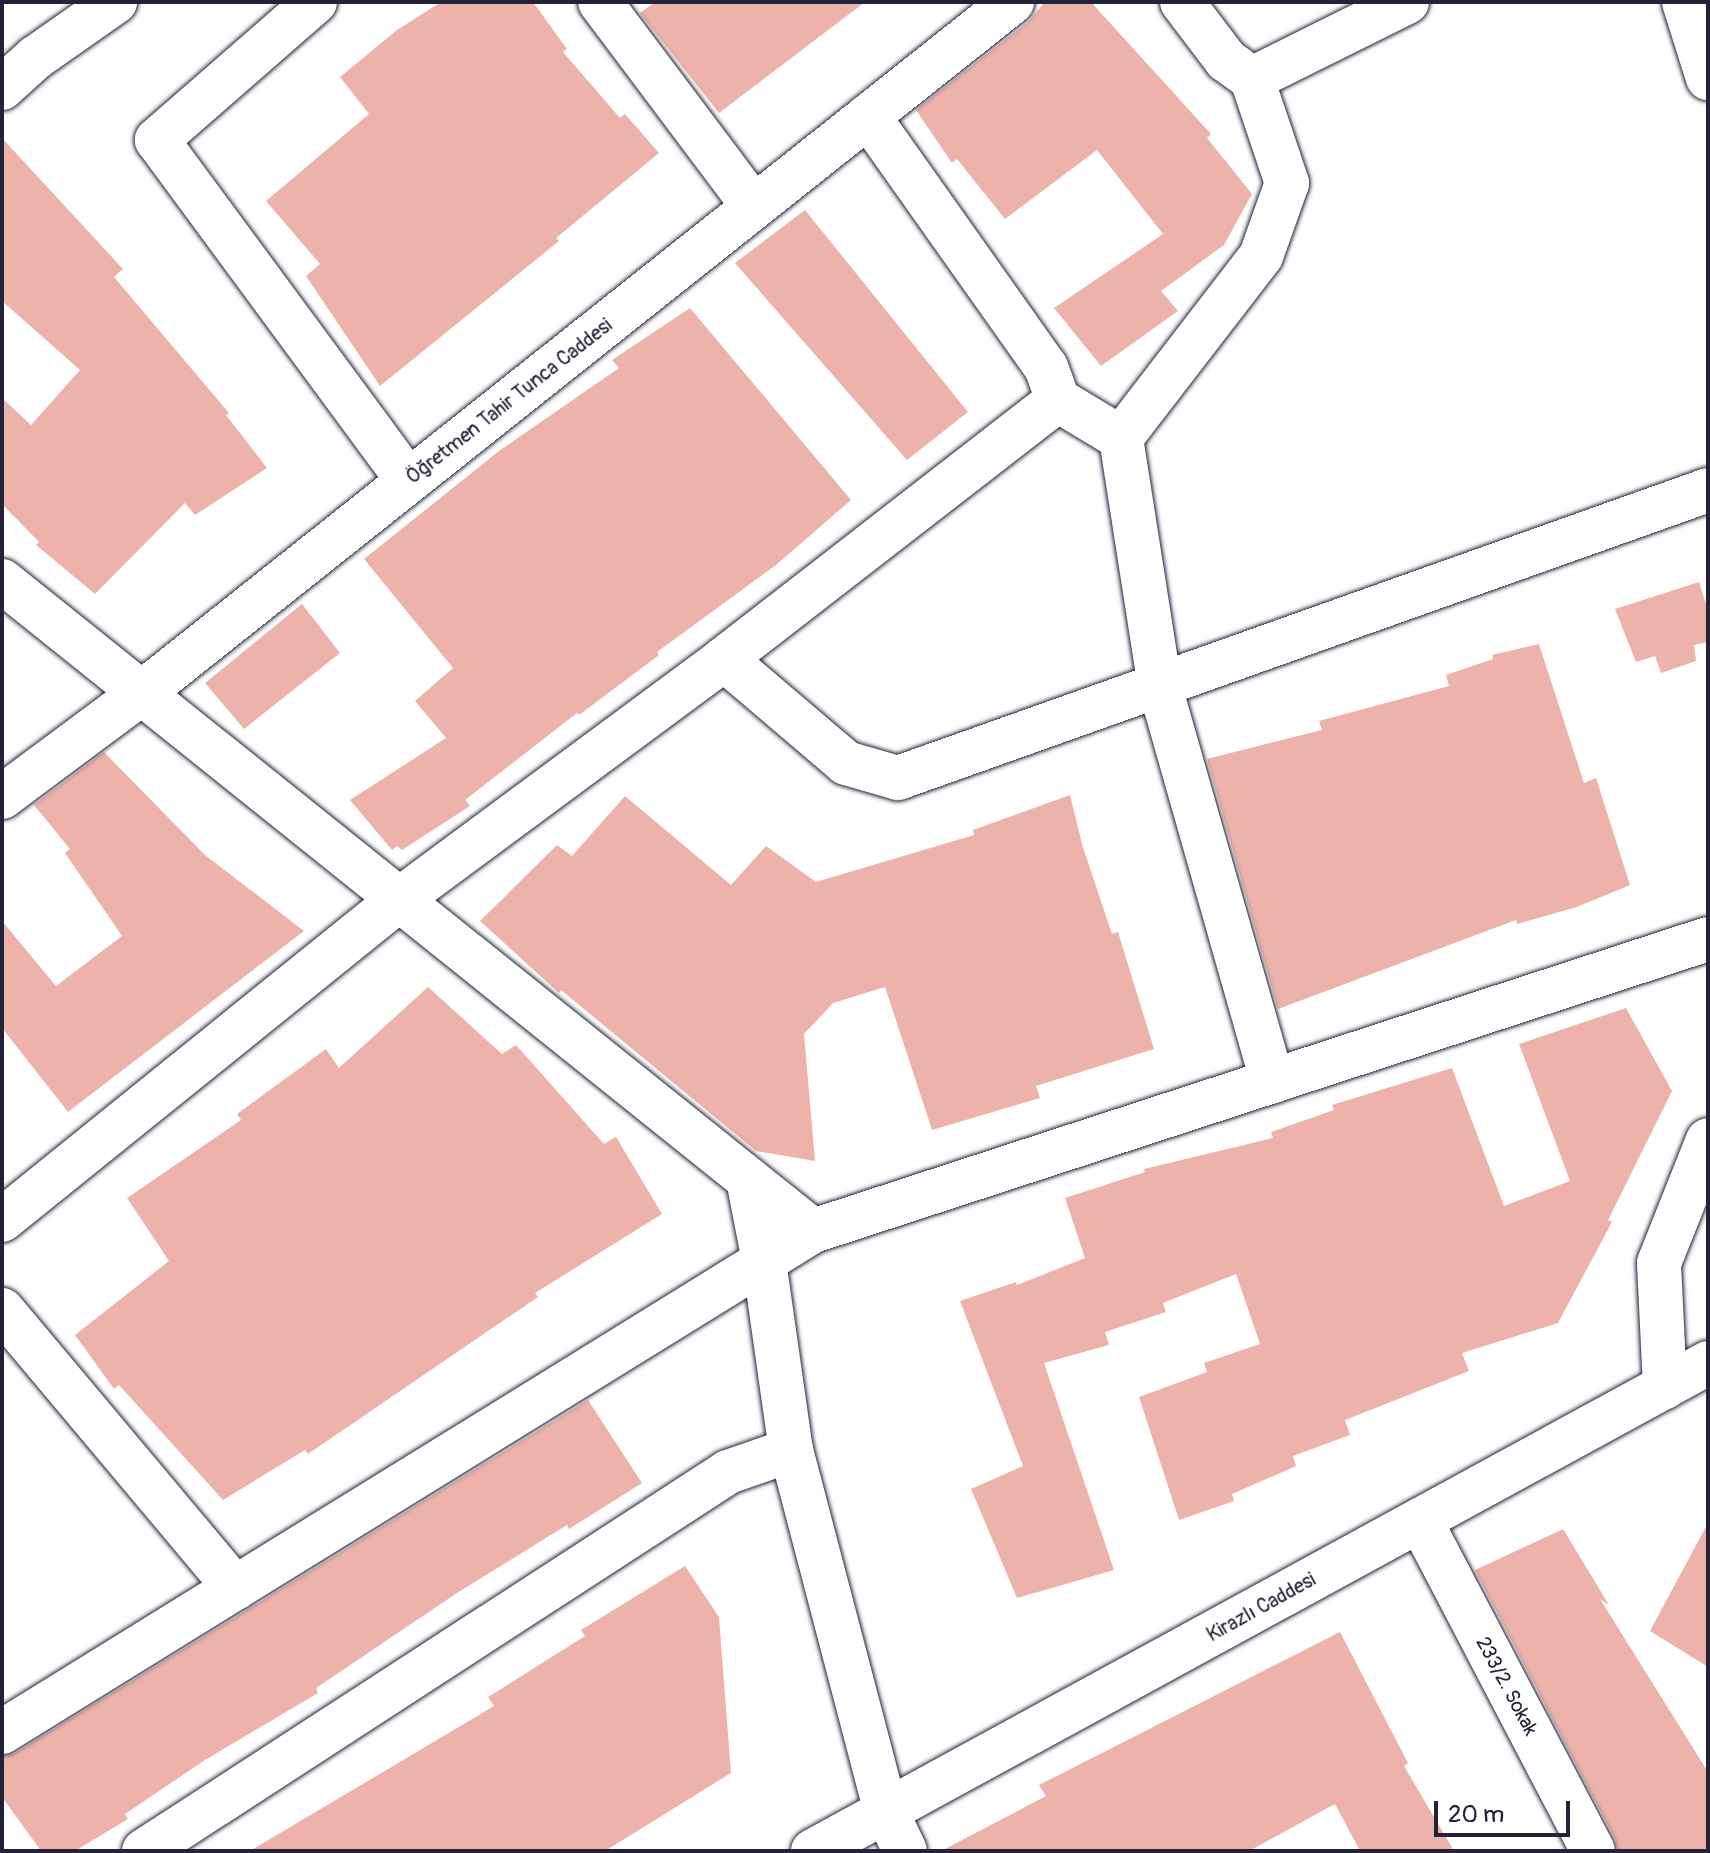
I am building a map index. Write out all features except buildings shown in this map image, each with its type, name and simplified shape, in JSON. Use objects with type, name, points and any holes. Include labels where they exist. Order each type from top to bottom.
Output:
[{"type":"street","points":[[2,88],[35,58],[115,2]]},
{"type":"street","points":[[315,2],[157,140],[408,481]]},
{"type":"street","points":[[600,2],[754,207]]},
{"type":"street","name":"Öğretmen Tahir Tunca Caddesi","points":[[2,797],[143,692],[1012,2]]},
{"type":"street","points":[[1182,2],[1226,60],[1252,79],[1287,183],[1261,256],[1121,438],[1160,687],[1272,1081]]},
{"type":"street","points":[[1252,79],[1407,2]]},
{"type":"street","points":[[1684,2],[1708,78]]},
{"type":"street","points":[[868,116],[1046,367],[1058,400],[1121,438]]},
{"type":"street","points":[[2,1220],[400,899],[724,659],[1058,400]]},
{"type":"street","points":[[724,659],[846,763],[898,778],[1708,490]]},
{"type":"street","points":[[2,581],[813,1231]]},
{"type":"street","points":[[2,1732],[813,1231],[1708,939]]},
{"type":"street","points":[[1665,1387],[1659,1263],[1708,1140]]},
{"type":"street","points":[[748,1179],[764,1261],[791,1450],[886,1811],[905,1851]]},
{"type":"street","points":[[2,1310],[235,1588]]},
{"type":"street","name":"Kirazlı Caddesi","points":[[813,1851],[1708,1363]]},
{"type":"street","points":[[144,1851],[728,1472],[791,1450]]},
{"type":"street","name":"233/2. Sokak","points":[[1420,1520],[1593,1851]]}]
